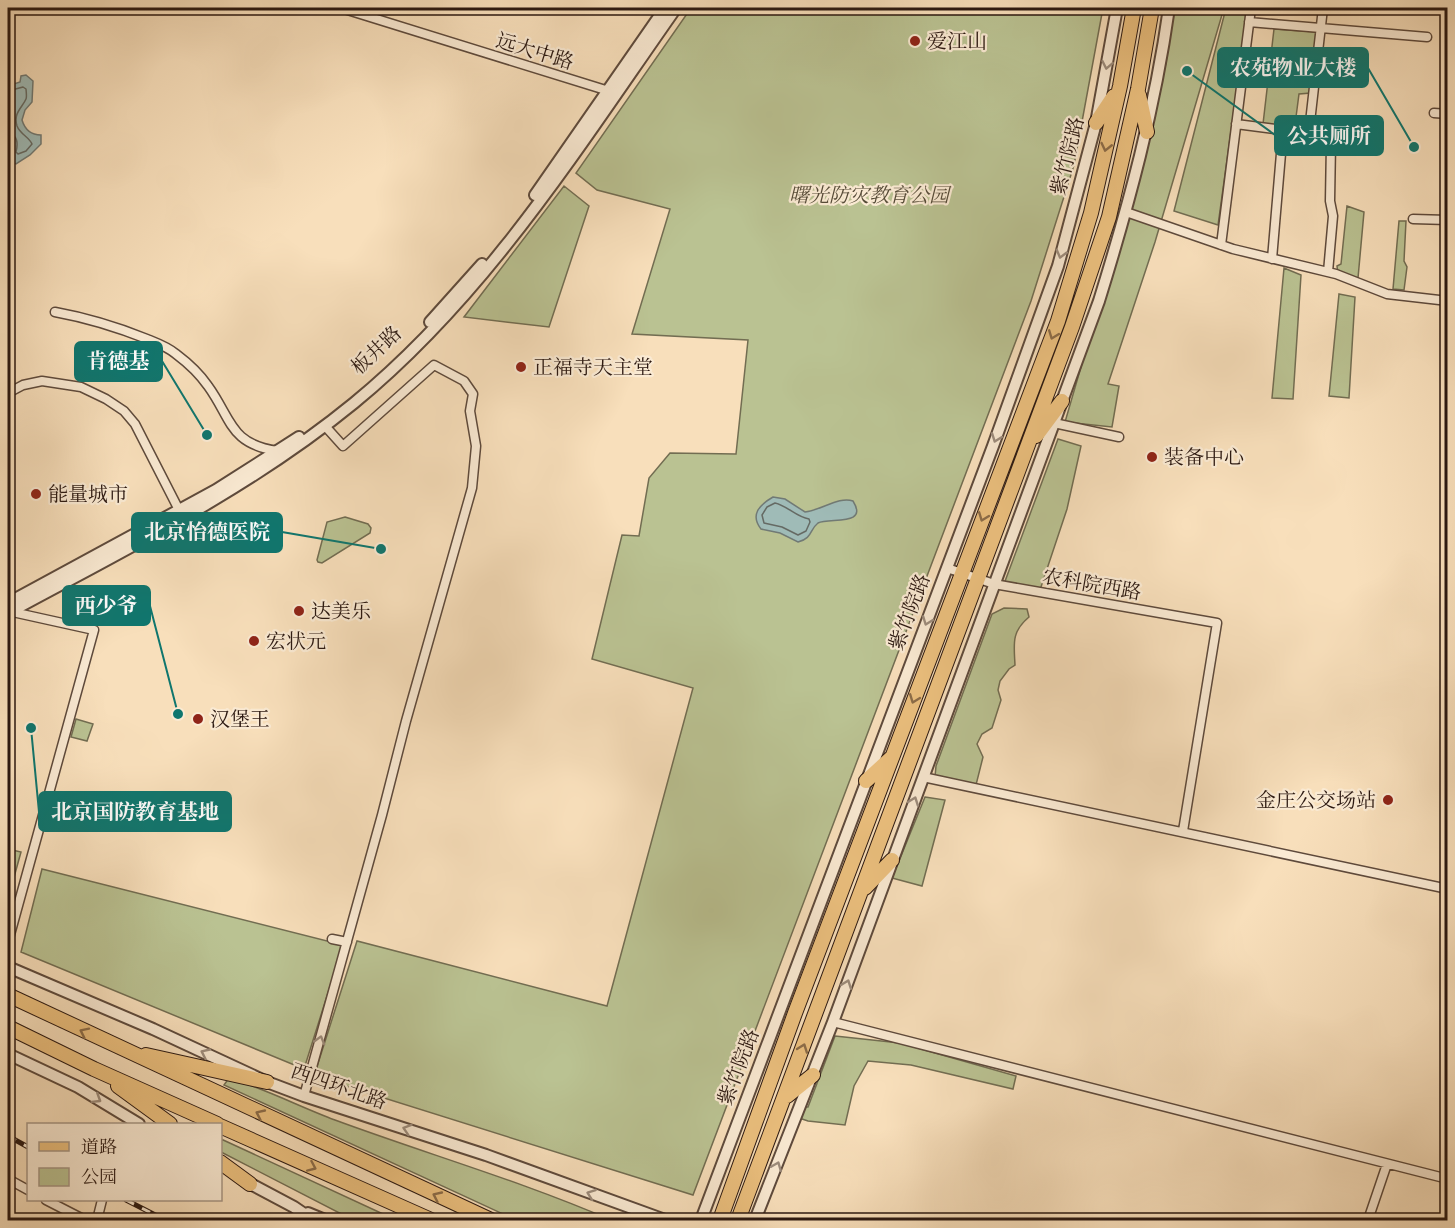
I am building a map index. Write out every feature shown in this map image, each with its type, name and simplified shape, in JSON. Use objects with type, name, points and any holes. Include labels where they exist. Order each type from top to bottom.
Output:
[{"type":"main road","name":"紫竹院路","points":[[720,1221],[795,1013],[1058,321],[1091,213],[1120,86],[1134,8]]},
{"type":"main road","points":[[738,1221],[1072,327],[1109,217],[1138,89],[1152,8]]},
{"type":"main road","points":[[1096,123],[1120,86]]},
{"type":"main road","points":[[1138,89],[1147,132]]},
{"type":"main road","points":[[1026,450],[1062,401]]},
{"type":"main road","points":[[866,781],[893,756]]},
{"type":"main road","points":[[861,891],[892,860]]},
{"type":"main road","points":[[8,995],[491,1221]]},
{"type":"main road","points":[[8,1027],[94,1069],[215,1123]]},
{"type":"main road","points":[[118,1048],[267,1082]]},
{"type":"main road","points":[[94,1069],[167,1123]]},
{"type":"main road","points":[[785,1097],[813,1075]]},
{"type":"main road","points":[[222,1126],[431,1221]]},
{"type":"main road","points":[[222,1163],[250,1184]]},
{"type":"street","name":"远大中路","points":[[340,8],[611,92]]},
{"type":"street","name":"板井路","points":[[8,610],[216,490],[278,451],[351,397],[413,341],[509,232],[611,92],[664,8]]},
{"type":"street","points":[[8,610],[220,498],[284,457],[356,402],[418,345],[466,296],[527,218],[611,92],[676,8]]},
{"type":"street","name":"紫竹院路","points":[[701,1221],[1058,266],[1096,123],[1118,8]]},
{"type":"street","points":[[755,1221],[833,1023],[1099,301],[1147,132],[1169,8]]},
{"type":"street","points":[[1221,245],[1251,8]]},
{"type":"street","points":[[1309,131],[1323,8]]},
{"type":"street","points":[[1249,22],[1427,37]]},
{"type":"street","points":[[1434,113],[1448,114]]},
{"type":"street","points":[[1236,124],[1309,131],[1331,143],[1330,201],[1333,216],[1328,272]]},
{"type":"street","points":[[1272,258],[1283,130]]},
{"type":"street","points":[[1126,212],[1221,245],[1328,272],[1387,294],[1448,301]]},
{"type":"street","points":[[1413,219],[1448,220]]},
{"type":"street","points":[[55,312],[90,318],[127,331],[174,352],[196,371],[209,387],[231,427],[250,443],[262,449],[278,451]]},
{"type":"street","points":[[304,1096],[472,488],[476,446],[470,411],[473,394],[464,381],[434,365],[343,446],[325,426]]},
{"type":"street","points":[[8,393],[23,385],[42,381],[81,387],[124,411],[135,424],[179,510]]},
{"type":"street","points":[[1054,423],[1119,436]]},
{"type":"street","name":"农科院西路","points":[[947,568],[994,584],[1217,623],[1183,831]]},
{"type":"street","points":[[8,610],[94,630],[8,942]]},
{"type":"street","points":[[923,777],[1448,889]]},
{"type":"street","points":[[332,939],[347,942]]},
{"type":"street","name":"西四环北路","points":[[8,967],[153,1029],[267,1082],[486,1155],[665,1221]]},
{"type":"street","points":[[833,1023],[1448,1179]]},
{"type":"street","points":[[8,1054],[78,1088],[132,1123]]},
{"type":"street","points":[[1368,1221],[1387,1164]]},
{"type":"street","points":[[222,1169],[325,1221]]},
{"type":"street","points":[[8,1179],[27,1189]]},
{"type":"street","points":[[48,1201],[85,1221]]},
{"type":"street","points":[[97,1221],[102,1201]]},
{"type":"street","points":[[619,1204],[638,1221]]},
{"type":"street","points":[[294,1207],[313,1221]]},
{"type":"green space","name":"曙光防灾教育公园","points":[[691,8],[1103,8],[1074,165],[1031,301],[693,1195],[314,1076],[357,941],[607,1006],[693,688],[592,659],[622,535],[639,536],[649,478],[670,453],[736,454],[748,340],[632,334],[670,209],[597,190],[576,173]]},
{"type":"green space","points":[[1172,8],[1224,8],[1155,242],[1108,384],[1119,386],[1112,427],[1065,422],[1126,212],[1166,63]]},
{"type":"green space","points":[[1226,8],[1248,8],[1218,225],[1174,211]]},
{"type":"green space","points":[[1274,29],[1317,32],[1311,93],[1299,94],[1296,117],[1287,126],[1263,124]]},
{"type":"green space","points":[[564,186],[589,206],[549,327],[464,317]]},
{"type":"green space","points":[[1347,206],[1364,212],[1358,278],[1338,274],[1337,266],[1341,264]]},
{"type":"green space","points":[[1399,221],[1406,221],[1404,261],[1407,267],[1404,290],[1393,289]]},
{"type":"green space","points":[[1284,268],[1301,275],[1293,399],[1272,398]]},
{"type":"green space","points":[[1339,294],[1355,297],[1349,398],[1329,396]]},
{"type":"green space","points":[[1058,439],[1081,446],[1067,509],[1040,590],[1004,584]]},
{"type":"green space","points":[[345,517],[368,524],[371,528],[370,533],[322,563],[318,562],[327,522]]},
{"type":"green space","points":[[1004,608],[1027,609],[1029,617],[1016,633],[1015,665],[1000,681],[998,690],[1001,700],[992,728],[982,734],[977,744],[983,757],[976,785],[935,777],[936,766],[992,614]]},
{"type":"green space","points":[[76,719],[93,724],[87,741],[71,737]]},
{"type":"green space","points":[[925,797],[945,800],[922,886],[892,878]]},
{"type":"green space","points":[[8,849],[21,852],[8,899]]},
{"type":"green space","points":[[42,869],[343,945],[304,1069],[21,952]]},
{"type":"green space","points":[[835,1036],[900,1043],[1016,1076],[1013,1089],[911,1065],[868,1061],[854,1086],[845,1125],[799,1118],[803,1107],[808,1107]]},
{"type":"green space","points":[[229,1078],[335,1120],[508,1180],[611,1220],[516,1220],[224,1085]]},
{"type":"green space","points":[[222,1139],[396,1220],[353,1220],[222,1153]]},
{"type":"water","points":[[26,75],[33,81],[32,102],[25,110],[22,120],[29,131],[41,135],[41,144],[16,164],[9,161],[12,145],[8,138],[8,86],[20,82],[21,76]]},
{"type":"water","points":[[773,497],[785,499],[805,512],[842,500],[853,501],[857,509],[856,515],[846,520],[818,523],[809,536],[798,542],[780,533],[761,529],[758,524],[756,515],[760,507]]},
{"type":"railway","points":[[8,1136],[27,1146]]},
{"type":"railway","points":[[128,1201],[165,1220]]},
{"type":"place","name":"爱江山","points":[[915,41]]},
{"type":"place","name":"公共厕所","points":[[1187,71]]},
{"type":"place","name":"农苑物业大楼","points":[[1414,147]]},
{"type":"place","name":"正福寺天主堂","points":[[521,367]]},
{"type":"place","name":"肯德基","points":[[207,435]]},
{"type":"place","name":"装备中心","points":[[1152,457]]},
{"type":"place","name":"能量城市","points":[[36,494]]},
{"type":"place","name":"北京怡德医院","points":[[381,549]]},
{"type":"place","name":"达美乐","points":[[299,611]]},
{"type":"place","name":"宏状元","points":[[254,641]]},
{"type":"place","name":"西少爷","points":[[178,714]]},
{"type":"place","name":"汉堡王","points":[[198,719]]},
{"type":"place","name":"北京国防教育基地","points":[[31,728]]},
{"type":"place","name":"金庄公交场站","points":[[1388,800]]}]
